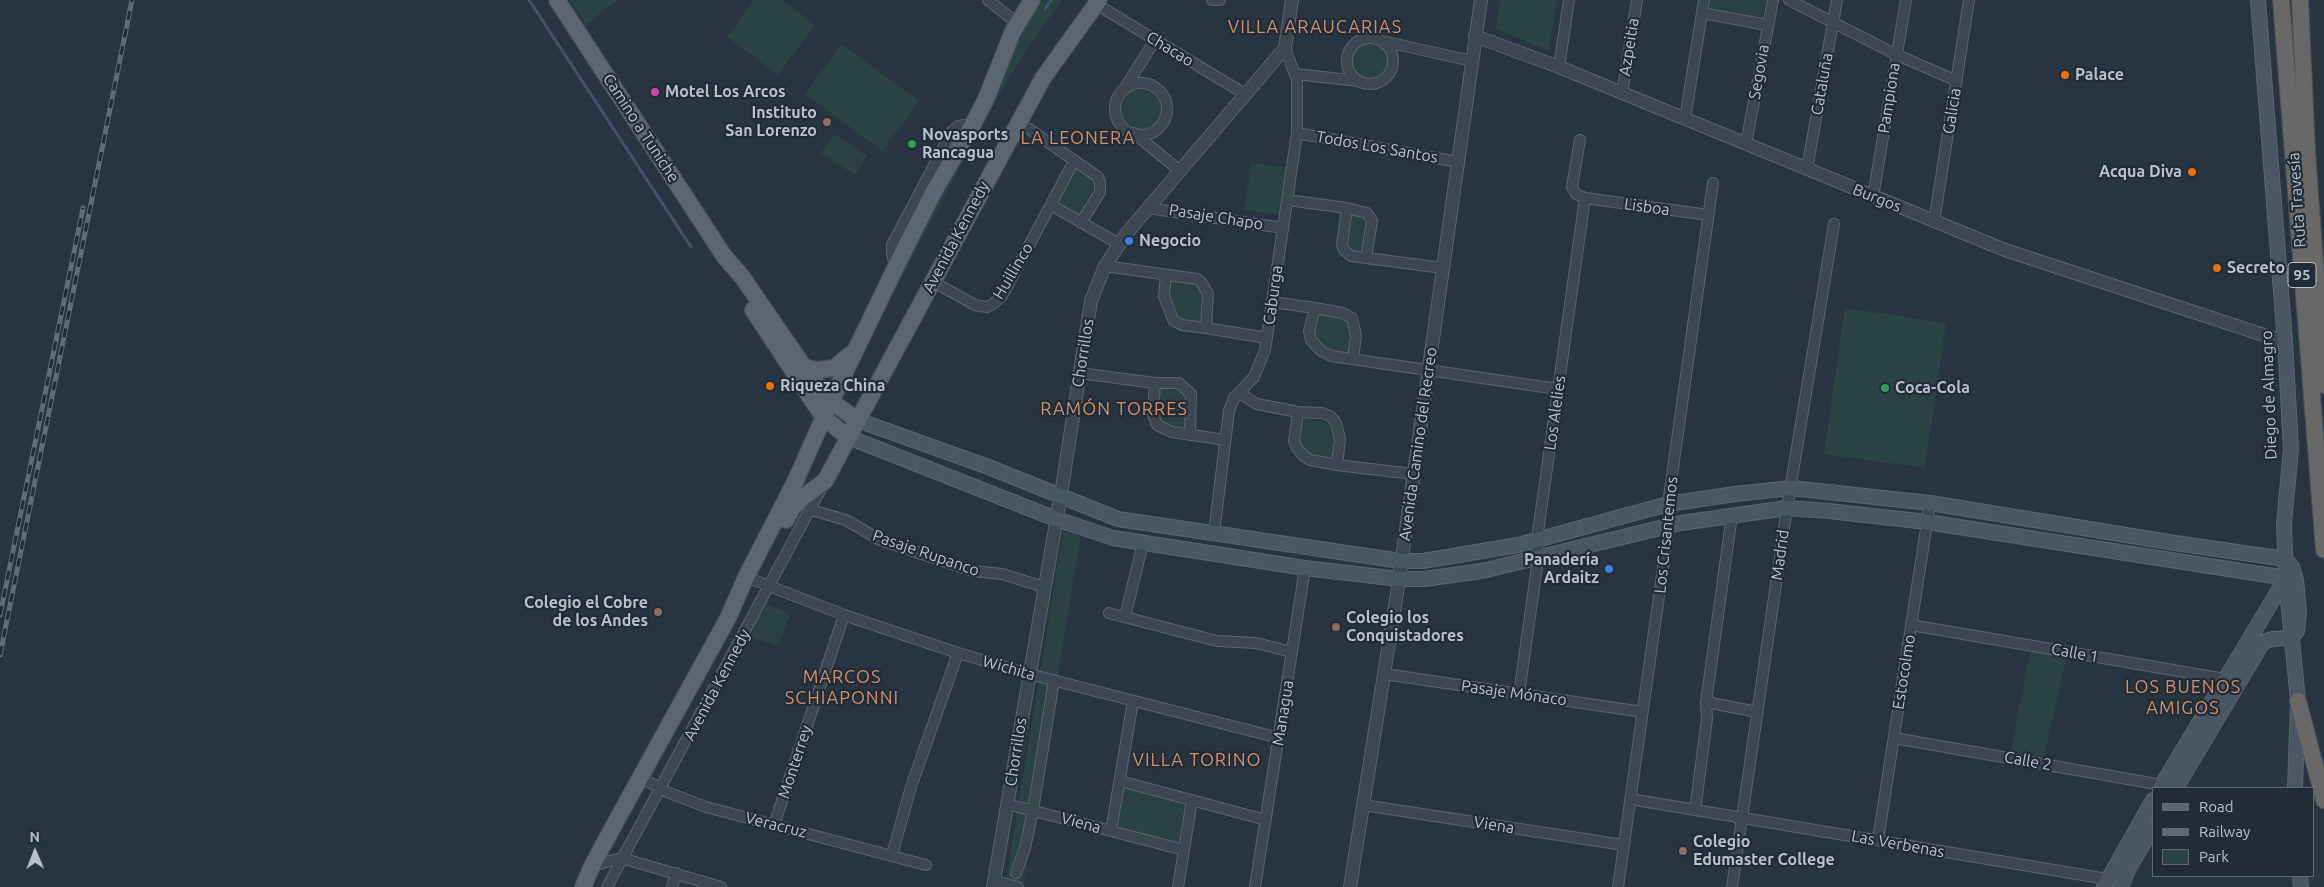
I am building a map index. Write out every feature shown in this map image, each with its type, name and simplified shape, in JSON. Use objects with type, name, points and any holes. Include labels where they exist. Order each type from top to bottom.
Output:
[{"type":"highway","name":"Ruta Travesía","points":[[2281,0],[2324,550]]},
{"type":"highway","name":"Ruta Travesía","points":[[2300,0],[2307,152],[2324,385]]},
{"type":"highway","points":[[2298,701],[2324,800]]},
{"type":"main road","name":"Camino a Tuniche","points":[[557,0],[724,256],[764,329],[824,418],[848,437]]},
{"type":"main road","name":"Avenida Kennedy","points":[[750,578],[854,351],[933,193],[986,99],[1017,23],[1032,0]]},
{"type":"main road","name":"Diego de Almagro","points":[[2258,0],[2285,342],[2291,449],[2284,511],[2286,578],[2298,701],[2295,787]]},
{"type":"main road","name":"Avenida Kennedy","points":[[583,887],[592,866],[640,776],[750,578],[793,507],[825,481],[1043,78],[1097,2]]},
{"type":"main road","name":"Camino a Tuniche","points":[[724,256],[743,278],[804,367],[831,401],[857,420]]},
{"type":"main road","points":[[804,367],[816,370],[834,368],[854,351]]},
{"type":"main road","points":[[857,420],[1118,519],[1401,560],[1423,561],[1496,549],[1668,504],[1791,488],[1930,503],[2285,559],[2294,571],[2299,612],[2297,631],[2291,638],[2273,639],[2263,642],[2231,680],[2161,787]]},
{"type":"main road","points":[[848,437],[1056,519],[1113,538],[1305,568],[1399,579],[1424,579],[1471,574],[1670,525],[1787,508],[1927,522],[2286,578],[2177,787]]},
{"type":"main road","points":[[916,464],[922,454],[923,444]]},
{"type":"main road","points":[[2105,883],[2152,802]]},
{"type":"main road","points":[[2121,887],[2128,868],[2152,829]]},
{"type":"street","points":[[988,0],[1017,23]]},
{"type":"street","points":[[1212,0],[1220,0]]},
{"type":"street","points":[[1285,48],[1292,0]]},
{"type":"street","name":"Avenida Camino del Recreo","points":[[1350,887],[1399,579],[1481,0]]},
{"type":"street","points":[[1559,67],[1569,0]]},
{"type":"street","name":"Azpeitia","points":[[1622,94],[1637,0]]},
{"type":"street","points":[[1685,119],[1704,0]]},
{"type":"street","name":"Segovia","points":[[1746,144],[1773,0]]},
{"type":"street","points":[[1789,0],[1895,54],[1957,81]]},
{"type":"street","name":"Cataluña","points":[[1808,169],[1837,0]]},
{"type":"street","name":"Pampiona","points":[[1873,197],[1895,54],[1906,0]]},
{"type":"street","name":"Galicia","points":[[1934,222],[1969,0]]},
{"type":"street","name":"Chacao","points":[[1097,2],[1155,40],[1245,94]]},
{"type":"street","points":[[1702,14],[1768,26]]},
{"type":"street","name":"Burgos","points":[[1475,36],[1559,67],[2006,250],[2285,342]]},
{"type":"street","points":[[1359,81],[1349,71],[1347,64],[1350,49],[1354,44],[1368,38],[1472,61]]},
{"type":"street","points":[[1155,40],[1117,100],[1116,114],[1122,126],[1180,171]]},
{"type":"street","points":[[1295,74],[1373,84],[1380,82],[1391,72],[1393,66],[1392,52],[1382,41]]},
{"type":"street","name":"Caburga","points":[[1214,533],[1229,411],[1239,393],[1254,377],[1265,350],[1267,338],[1297,133],[1298,98],[1295,74],[1285,48]]},
{"type":"street","name":"Chorrillos","points":[[994,884],[1060,497],[1091,301],[1105,266],[1118,244],[1285,48]]},
{"type":"street","points":[[1125,89],[1132,85],[1148,84],[1156,87],[1166,100],[1166,116],[1157,129],[1150,133],[1134,134]]},
{"type":"street","points":[[1019,122],[1098,177],[1100,192],[1081,223]]},
{"type":"street","name":"Todos Los Santos","points":[[1297,133],[1458,162]]},
{"type":"street","points":[[1580,140],[1572,187],[1576,194],[1585,198]]},
{"type":"street","name":"Huillinco","points":[[932,281],[975,305],[987,307],[993,304],[1002,296],[1074,161]]},
{"type":"street","name":"Los Crisantemos","points":[[1618,887],[1670,525],[1668,504],[1712,183]]},
{"type":"street","name":"Lisboa","points":[[1585,198],[1708,215]]},
{"type":"street","name":"Los Alelies","points":[[1519,694],[1538,559],[1537,539],[1585,198]]},
{"type":"street","points":[[1287,200],[1347,208],[1367,213],[1372,221],[1366,258]]},
{"type":"street","points":[[1051,205],[1118,244]]},
{"type":"street","name":"Pasaje Chapo","points":[[1148,208],[1283,228]]},
{"type":"street","points":[[1347,208],[1342,239],[1344,250],[1351,256],[1443,268]]},
{"type":"street","name":"Madrid","points":[[1732,887],[1787,508],[1834,224]]},
{"type":"street","points":[[1105,266],[1197,280],[1205,286],[1208,294],[1206,328]]},
{"type":"street","points":[[1166,275],[1164,296],[1173,320],[1182,325],[1267,338]]},
{"type":"street","points":[[1272,302],[1342,312],[1352,318],[1356,336],[1353,359]]},
{"type":"street","points":[[1315,308],[1309,332],[1316,347],[1321,352],[1331,356],[1558,389]]},
{"type":"street","points":[[1080,373],[1155,383],[1179,383],[1191,394],[1190,435]]},
{"type":"street","points":[[1155,383],[1153,414],[1157,425],[1172,432],[1225,440]]},
{"type":"street","points":[[1239,393],[1253,403],[1298,412],[1322,413],[1330,416],[1336,422],[1340,439],[1337,464]]},
{"type":"street","points":[[1298,412],[1294,441],[1302,456],[1310,460],[1413,474]]},
{"type":"street","name":"Avenida Kennedy","points":[[607,887],[825,481]]},
{"type":"street","name":"Estocolmo","points":[[1878,840],[1930,503]]},
{"type":"street","name":"Pasaje Rupanco","points":[[810,510],[846,520],[874,538],[954,565],[979,572],[1008,576],[1044,586]]},
{"type":"street","points":[[1694,810],[1707,719],[1706,702],[1732,515]]},
{"type":"street","points":[[1125,617],[1144,543]]},
{"type":"street","name":"Managua","points":[[1255,887],[1305,568]]},
{"type":"street","name":"Wichita","points":[[750,578],[844,615],[958,653],[1029,674],[1279,738]]},
{"type":"street","points":[[1109,613],[1217,641],[1256,643],[1292,652]]},
{"type":"street","name":"Monterrey","points":[[774,825],[844,615]]},
{"type":"street","name":"Calle 1","points":[[1911,625],[2231,680]]},
{"type":"street","points":[[892,855],[911,787],[958,653]]},
{"type":"street","name":"Pasaje Mónaco","points":[[1384,674],[1643,712]]},
{"type":"street","points":[[1016,874],[1023,854],[1033,810],[1054,680]]},
{"type":"street","points":[[1111,831],[1133,700]]},
{"type":"street","points":[[1706,702],[1757,712]]},
{"type":"street","name":"Calle 2","points":[[1894,738],[2161,787]]},
{"type":"street","name":"Veracruz","points":[[640,776],[661,789],[706,807],[926,865]]},
{"type":"street","points":[[1120,781],[1266,820]]},
{"type":"street","name":"Las Verbenas","points":[[1630,799],[1878,840],[2105,883]]},
{"type":"street","points":[[1178,887],[1192,800]]},
{"type":"street","name":"Viena","points":[[1007,804],[1184,850]]},
{"type":"street","name":"Viena","points":[[1363,806],[1624,845]]},
{"type":"street","points":[[592,866],[621,858],[721,887]]},
{"type":"street","points":[[672,887],[676,873]]},
{"type":"street","points":[[994,884],[1018,887]]},
{"type":"green space","points":[[570,0],[617,0],[586,25]]},
{"type":"green space","points":[[754,0],[782,0],[815,25],[778,75],[727,37]]},
{"type":"green space","points":[[1042,0],[1062,0],[1024,53],[998,97],[865,345],[1022,30]]},
{"type":"green space","points":[[1500,0],[1557,0],[1549,51],[1496,29]]},
{"type":"green space","points":[[1710,0],[1766,0],[1763,17],[1709,8]]},
{"type":"green space","points":[[1370,40],[1385,46],[1391,61],[1385,76],[1370,82],[1355,76],[1349,61],[1355,46]]},
{"type":"green space","points":[[842,44],[919,101],[882,151],[805,94]]},
{"type":"green space","points":[[1141,87],[1153,91],[1159,97],[1163,109],[1159,121],[1153,127],[1141,131],[1129,127],[1123,121],[1119,109],[1123,97],[1129,91]]},
{"type":"green space","points":[[834,134],[867,156],[855,175],[821,153]]},
{"type":"green space","points":[[1251,163],[1292,168],[1284,215],[1244,210]]},
{"type":"green space","points":[[1072,168],[1093,179],[1094,184],[1081,214],[1078,215],[1057,201]]},
{"type":"green space","points":[[1359,213],[1370,221],[1364,249],[1354,251],[1346,243],[1350,216]]},
{"type":"green space","points":[[1169,279],[1196,283],[1205,295],[1203,325],[1175,317],[1169,303]]},
{"type":"green space","name":"Coca-Cola","points":[[1845,308],[1946,323],[1925,468],[1824,454]]},
{"type":"green space","points":[[1317,311],[1341,315],[1352,324],[1351,354],[1332,353],[1322,349],[1314,338],[1313,320]]},
{"type":"green space","points":[[1159,385],[1178,386],[1188,395],[1187,429],[1173,427],[1164,423],[1158,417]]},
{"type":"green space","points":[[1299,417],[1325,422],[1329,425],[1336,441],[1335,459],[1312,455],[1306,452],[1299,440]]},
{"type":"green space","points":[[1063,531],[1081,536],[1023,887],[1005,887]]},
{"type":"green space","points":[[765,604],[790,613],[779,646],[748,636]]},
{"type":"green space","points":[[2031,648],[2067,654],[2044,757],[2011,751]]},
{"type":"green space","points":[[1127,787],[1186,802],[1187,811],[1183,839],[1180,843],[1120,830],[1118,825],[1123,789]]},
{"type":"waterway","points":[[529,0],[691,247]]},
{"type":"waterway","points":[[1045,9],[1051,0]]},
{"type":"railway","points":[[0,655],[132,0]]},
{"type":"railway","points":[[0,615],[83,208]]},
{"type":"place","name":"Palace","points":[[2065,75]]},
{"type":"place","name":"Motel Los Arcos","points":[[655,92]]},
{"type":"place","name":"Instituto San Lorenzo","points":[[827,122]]},
{"type":"place","name":"Novasports Rancagua","points":[[912,144]]},
{"type":"place","name":"Acqua Diva","points":[[2192,172]]},
{"type":"place","name":"Negocio","points":[[1129,241]]},
{"type":"place","name":"Secreto","points":[[2217,268]]},
{"type":"place","name":"Riqueza China","points":[[770,386]]},
{"type":"place","name":"Coca-Cola","points":[[1885,388]]},
{"type":"place","name":"Panadería Ardaitz","points":[[1609,569]]},
{"type":"place","name":"Colegio el Cobre de los Andes","points":[[658,612]]},
{"type":"place","name":"Colegio los Conquistadores","points":[[1336,627]]},
{"type":"place","name":"Colegio Edumaster College","points":[[1683,851]]},
{"type":"district","name":"VILLA ARAUCARIAS","points":[[1315,27]]},
{"type":"district","name":"LA LEONERA","points":[[1078,138]]},
{"type":"district","name":"RAMÓN TORRES","points":[[1114,409]]},
{"type":"district","name":"MARCOS SCHIAPONNI","points":[[842,688]]},
{"type":"district","name":"LOS BUENOS AMIGOS","points":[[2183,698]]},
{"type":"district","name":"VILLA TORINO","points":[[1197,760]]}]
